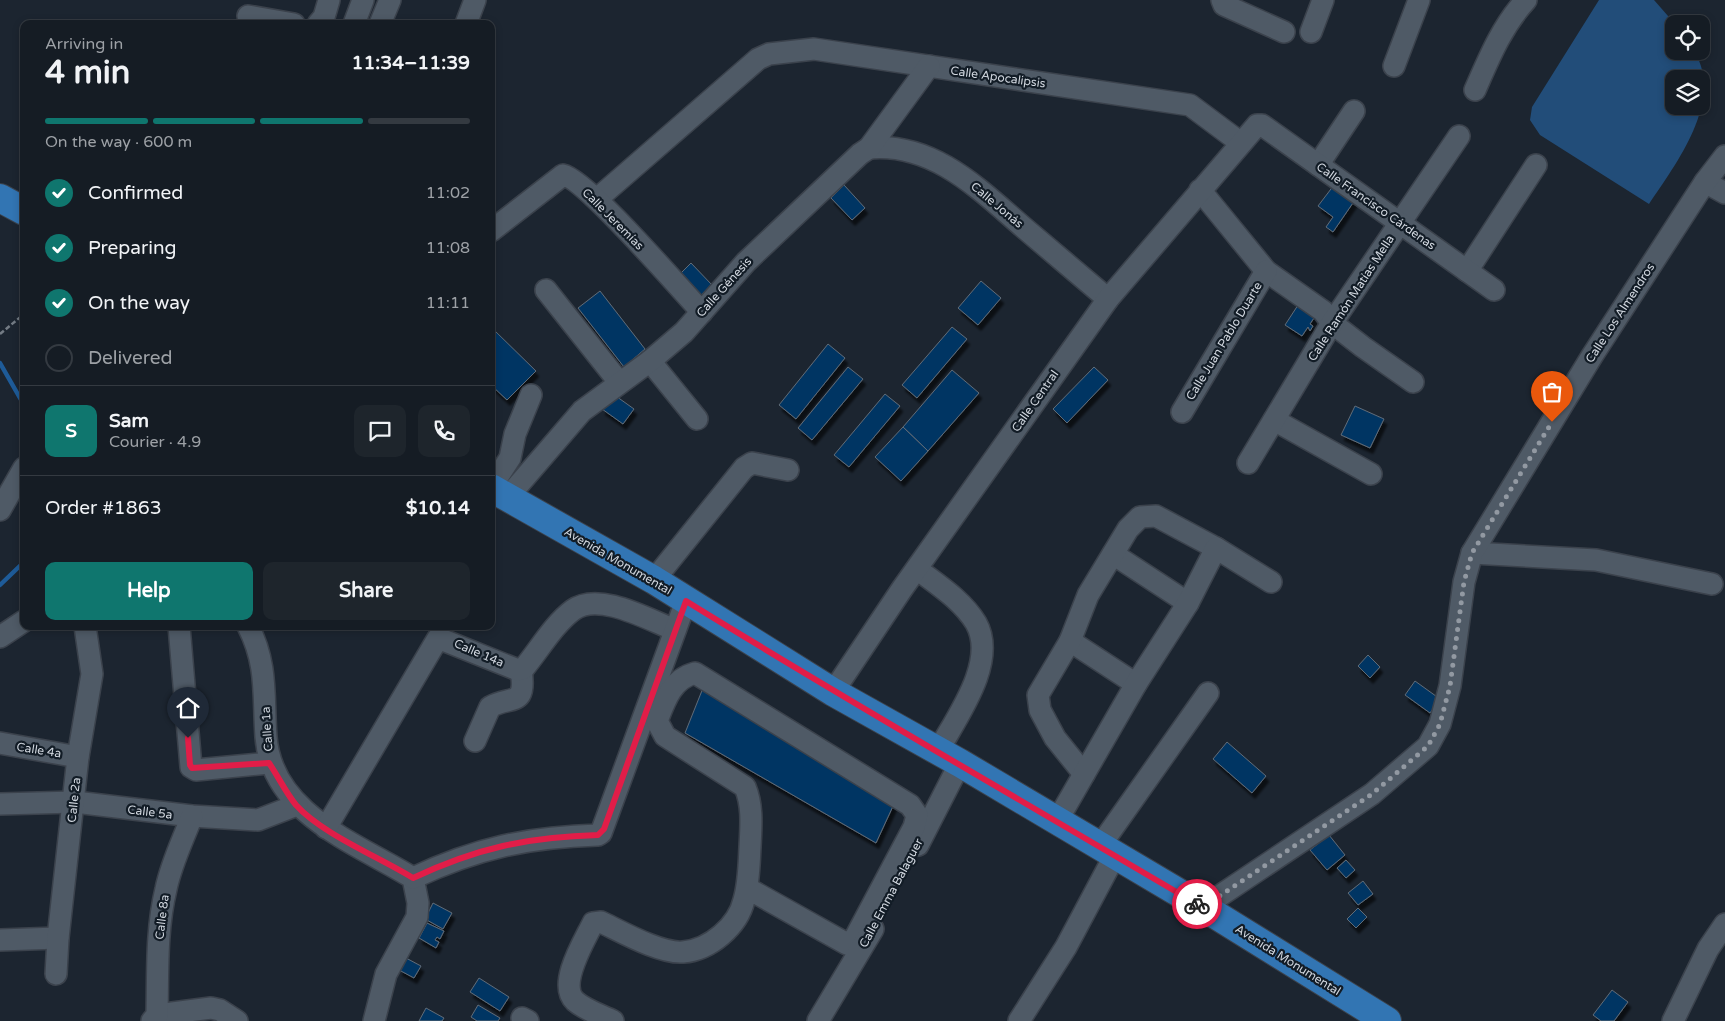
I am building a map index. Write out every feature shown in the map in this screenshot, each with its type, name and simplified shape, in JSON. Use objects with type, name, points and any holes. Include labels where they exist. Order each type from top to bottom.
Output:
[{"type":"main road","points":[[0,198],[20,209]]},
{"type":"main road","name":"Avenida Monumental","points":[[497,491],[654,580],[833,692],[1108,850],[1387,1021]]},
{"type":"street","points":[[321,20],[329,0]]},
{"type":"street","points":[[356,20],[363,0]]},
{"type":"street","points":[[382,20],[390,0]]},
{"type":"street","points":[[467,20],[474,0]]},
{"type":"street","points":[[1222,0],[1224,5],[1284,32]]},
{"type":"street","points":[[1311,32],[1323,0]]},
{"type":"street","points":[[1394,66],[1419,0]]},
{"type":"street","points":[[1475,90],[1492,49],[1517,10],[1526,0]]},
{"type":"street","points":[[249,13],[278,20]]},
{"type":"street","name":"Calle Apocalipsis","points":[[597,199],[758,59],[769,54],[814,49],[1190,105],[1241,143]]},
{"type":"street","name":"Calle Génesis","points":[[497,491],[582,411],[650,361],[684,332],[746,262],[860,154],[870,148],[930,66]]},
{"type":"street","points":[[1318,165],[1354,111]]},
{"type":"street","name":"Calle Central","points":[[833,692],[917,569],[1108,299],[1257,124]]},
{"type":"street","name":"Calle Francisco Cárdenas","points":[[1257,124],[1262,125],[1494,290]]},
{"type":"street","name":"Calle Ramón Matías Mella","points":[[1248,463],[1332,323],[1460,136]]},
{"type":"street","name":"Calle Jonás","points":[[870,148],[886,147],[910,151],[953,170],[994,202],[1108,299]]},
{"type":"street","name":"Calle Los Almendros","points":[[1203,907],[1372,794],[1428,746],[1440,724],[1450,686],[1464,582],[1472,553],[1592,356],[1705,182],[1725,156]]},
{"type":"street","points":[[1467,270],[1536,165]]},
{"type":"street","name":"Calle Jeremías","points":[[495,228],[563,175],[569,176],[597,199],[702,312]]},
{"type":"street","points":[[1705,182],[1725,193]]},
{"type":"street","points":[[1200,190],[1266,271],[1323,311],[1332,323],[1413,382]]},
{"type":"street","name":"Calle Juan Pablo Duarte","points":[[1182,412],[1266,271]]},
{"type":"street","points":[[546,290],[619,382]]},
{"type":"street","points":[[650,361],[697,420]]},
{"type":"street","points":[[497,491],[510,458],[515,434],[531,395]]},
{"type":"street","points":[[1274,420],[1371,474]]},
{"type":"street","points":[[654,580],[744,468],[752,463],[788,470]]},
{"type":"street","points":[[0,510],[20,475]]},
{"type":"street","points":[[1084,774],[1055,738],[1040,710],[1038,695],[1070,642],[1088,595],[1128,529],[1140,517],[1156,516],[1216,548],[1271,582]]},
{"type":"street","points":[[1057,821],[1136,684],[1188,603],[1216,548]]},
{"type":"street","points":[[1472,553],[1596,560],[1712,584]]},
{"type":"street","points":[[1113,554],[1188,603]]},
{"type":"street","name":"Calle Emma Balaguer","points":[[818,1021],[879,919],[949,757],[977,679],[982,649],[977,625],[964,608],[917,569]]},
{"type":"street","points":[[374,1021],[386,974],[417,917],[418,902],[413,878],[447,862],[491,847],[539,838],[598,835],[601,832],[686,601]]},
{"type":"street","points":[[476,741],[490,707],[511,702],[520,692],[523,681],[521,670],[560,622],[574,609],[586,604],[612,605],[675,630]]},
{"type":"street","points":[[0,637],[20,624]]},
{"type":"street","name":"Calle 2a","points":[[56,974],[58,938],[75,802],[78,757],[92,674],[86,630]]},
{"type":"street","points":[[179,630],[191,767],[196,770],[269,763]]},
{"type":"street","name":"Calle 1a","points":[[250,630],[260,652],[263,671],[269,763],[296,805],[326,828],[413,878]]},
{"type":"street","name":"Calle 14a","points":[[326,828],[438,638],[521,670]]},
{"type":"street","points":[[1070,642],[1136,684]]},
{"type":"street","points":[[613,1021],[575,1001],[570,994],[568,982],[576,958],[593,923],[601,922],[666,950],[682,952],[694,950],[712,942],[732,923],[744,903],[747,888],[752,816],[749,796],[745,787],[665,736],[657,721],[666,695],[684,676],[695,673],[910,805],[917,815],[914,827],[855,938],[847,944],[747,888]]},
{"type":"street","points":[[1019,1021],[1066,947],[1108,850],[1208,694]]},
{"type":"street","name":"Calle 4a","points":[[0,743],[78,757]]},
{"type":"street","name":"Calle 5a","points":[[0,804],[75,802],[192,816],[263,820],[296,805]]},
{"type":"street","name":"Calle 8a","points":[[155,1018],[162,905],[170,873],[192,816]]},
{"type":"street","points":[[1673,1021],[1708,949],[1725,924]]},
{"type":"street","points":[[0,940],[58,938]]},
{"type":"street","points":[[155,1018],[211,1008],[220,1010],[237,1021]]},
{"type":"path","points":[[1,333],[20,317]]},
{"type":"shaded area","points":[[1599,0],[1654,0],[1667,15],[1665,15],[1665,60],[1698,60],[1702,70],[1665,70],[1665,115],[1699,115],[1683,151],[1649,204],[1540,135],[1530,120],[1532,107]]},
{"type":"building","points":[[844,185],[865,208],[852,220],[831,198]]},
{"type":"building","points":[[1334,185],[1355,200],[1333,232],[1326,227],[1333,217],[1318,206]]},
{"type":"building","points":[[691,263],[712,285],[699,297],[679,275]]},
{"type":"building","points":[[981,281],[1001,298],[978,325],[958,308]]},
{"type":"building","points":[[600,291],[645,349],[624,367],[578,308]]},
{"type":"building","points":[[1300,302],[1317,320],[1314,318],[1310,324],[1313,326],[1310,331],[1308,327],[1302,336],[1285,325]]},
{"type":"building","points":[[952,327],[967,339],[917,398],[902,385]]},
{"type":"building","points":[[495,331],[536,371],[507,400],[495,389]]},
{"type":"building","points":[[828,344],[845,358],[796,419],[779,405]]},
{"type":"building","points":[[848,367],[863,379],[812,440],[798,428]]},
{"type":"building","points":[[1094,367],[1108,380],[1067,423],[1053,409]]},
{"type":"building","points":[[952,370],[979,393],[928,451],[903,427]]},
{"type":"building","points":[[613,394],[634,409],[623,424],[602,409]]},
{"type":"building","points":[[885,394],[900,406],[849,467],[834,455]]},
{"type":"building","points":[[1355,406],[1384,419],[1370,448],[1341,435]]},
{"type":"building","points":[[903,427],[928,451],[901,481],[875,457]]},
{"type":"building","points":[[1368,655],[1380,667],[1370,678],[1358,666]]},
{"type":"building","points":[[1415,681],[1440,699],[1430,713],[1405,695]]},
{"type":"building","points":[[705,683],[894,804],[876,843],[685,733]]},
{"type":"building","points":[[1227,742],[1266,776],[1252,793],[1213,759]]},
{"type":"building","points":[[1329,835],[1345,855],[1327,870],[1310,850]]},
{"type":"building","points":[[1346,860],[1355,870],[1346,878],[1337,868]]},
{"type":"building","points":[[1363,881],[1373,894],[1358,905],[1348,893]]},
{"type":"building","points":[[433,903],[452,913],[443,929],[425,919]]},
{"type":"building","points":[[1358,908],[1367,917],[1356,928],[1347,919]]},
{"type":"building","points":[[427,923],[444,931],[440,939],[437,937],[435,940],[439,942],[436,948],[419,938]]},
{"type":"building","points":[[406,958],[421,966],[414,978],[399,970]]},
{"type":"building","points":[[479,978],[509,997],[500,1011],[470,992]]},
{"type":"building","points":[[1612,990],[1628,1002],[1614,1021],[1601,1021],[1593,1015]]},
{"type":"building","points":[[478,1005],[500,1018],[498,1021],[477,1021],[471,1017]]},
{"type":"building","points":[[426,1008],[444,1018],[442,1021],[419,1021]]},
{"type":"waterway","points":[[0,363],[20,398]]},
{"type":"waterway","points":[[0,585],[20,566]]},
{"type":"way so far","points":[[1197,904],[1203,907],[1372,794],[1428,746],[1440,724],[1450,686],[1464,582],[1472,553],[1552,422]]},
{"type":"route","points":[[188,738],[190,765],[192,768],[196,770],[269,763],[296,805],[326,828],[413,878],[447,862],[491,847],[539,838],[598,835],[604,829],[686,601],[833,692],[960,763],[1197,904]]}]
